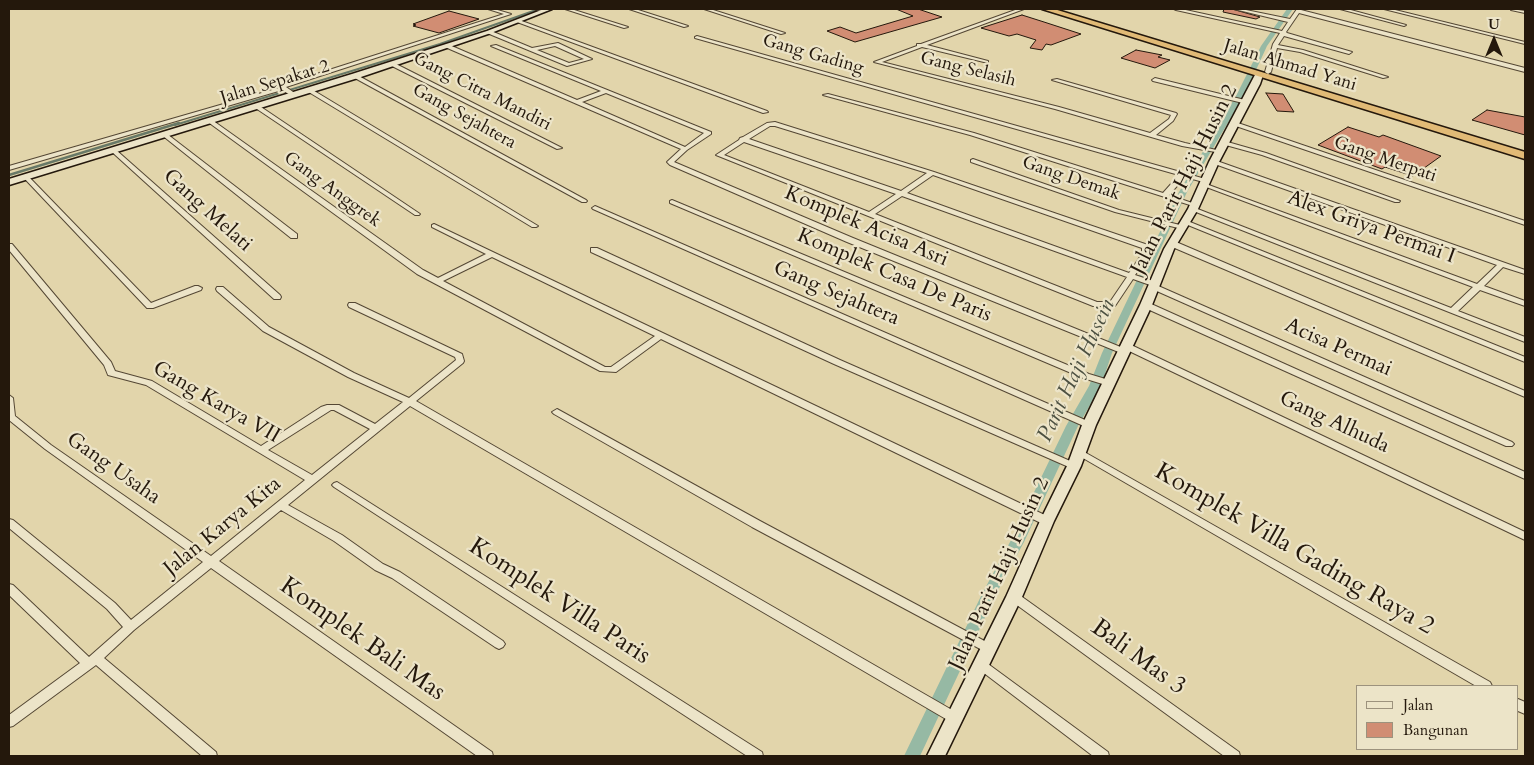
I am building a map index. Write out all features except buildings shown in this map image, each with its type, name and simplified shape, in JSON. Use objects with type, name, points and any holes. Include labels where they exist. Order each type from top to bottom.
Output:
[{"type":"highway","name":"Jalan Ahmad Yani","points":[[1046,9],[1076,15],[1258,74],[1525,156]]},
{"type":"highway","name":"Jalan Ahmad Yani","points":[[1065,9],[1076,15]]},
{"type":"highway","name":"Jalan Ahmad Yani","points":[[1258,74],[1525,149]]},
{"type":"street","points":[[490,9],[521,18],[765,112]]},
{"type":"street","name":"Jalan Sepakat 2","points":[[9,182],[165,135],[292,93],[309,90],[355,76],[489,32],[543,9]]},
{"type":"street","points":[[567,9],[626,27]]},
{"type":"street","points":[[631,9],[686,26]]},
{"type":"street","points":[[706,9],[783,33]]},
{"type":"street","name":"Gang Selasih","points":[[1022,9],[919,45],[877,62],[1218,152]]},
{"type":"street","points":[[1176,9],[1283,33],[1349,52]]},
{"type":"street","points":[[1236,9],[1289,21]]},
{"type":"street","points":[[1342,9],[1404,24]]},
{"type":"street","points":[[1386,9],[1525,43]]},
{"type":"street","points":[[1513,9],[1525,12]]},
{"type":"street","points":[[1258,74],[1276,46],[1295,10],[1525,70]]},
{"type":"street","points":[[9,168],[282,88],[510,14]]},
{"type":"street","points":[[489,32],[532,50],[571,65],[589,58],[553,44],[532,50]]},
{"type":"street","name":"Gang Gading","points":[[697,37],[1186,176]]},
{"type":"street","points":[[919,45],[986,62]]},
{"type":"street","points":[[447,46],[685,148]]},
{"type":"street","points":[[494,46],[607,92]]},
{"type":"street","points":[[1276,46],[1301,51],[1385,76]]},
{"type":"street","name":"Gang Citra Mandiri","points":[[392,64],[558,148]]},
{"type":"street","name":"Jalan Parit Haji Husin 2","points":[[936,756],[949,715],[980,664],[1014,597],[1044,520],[1079,452],[1087,424],[1106,382],[1146,305],[1152,284],[1218,152],[1247,102],[1258,74]]},
{"type":"street","name":"Gang Sejahtera","points":[[355,76],[584,202]]},
{"type":"street","points":[[1055,80],[1174,114],[1171,120],[1152,135]]},
{"type":"street","points":[[1155,80],[1247,102]]},
{"type":"street","points":[[282,88],[292,93]]},
{"type":"street","points":[[309,90],[534,226]]},
{"type":"street","points":[[578,102],[607,92]]},
{"type":"street","name":"Komplek Acisa Asri","points":[[607,92],[709,133],[685,148],[670,163],[850,240],[1097,341]]},
{"type":"street","points":[[826,95],[972,134],[1178,200],[1525,340]]},
{"type":"street","points":[[256,106],[417,214]]},
{"type":"street","name":"Gang Anggrek","points":[[210,120],[379,243],[438,281],[603,370],[613,370],[661,335]]},
{"type":"street","points":[[769,124],[775,124],[932,173],[1145,247],[1146,254],[1133,278],[1112,304],[1102,306],[719,155],[769,124]]},
{"type":"street","name":"Gang Merpati","points":[[1235,124],[1525,223]]},
{"type":"street","points":[[165,135],[294,236]]},
{"type":"street","name":"Acisa Permai","points":[[742,139],[901,193],[1152,284],[1509,444]]},
{"type":"street","name":"Gang Melati","points":[[114,151],[277,297]]},
{"type":"street","points":[[1218,152],[1264,154],[1397,201]]},
{"type":"street","name":"Alex Griya Permai I","points":[[1218,152],[1525,272]]},
{"type":"street","name":"Gang Demak","points":[[973,161],[1117,211],[1160,222],[1181,225],[1525,360]]},
{"type":"street","points":[[870,214],[932,173]]},
{"type":"street","points":[[1164,196],[1186,176]]},
{"type":"street","name":"Alex Griya Permai I","points":[[1186,176],[1204,181],[1525,304]]},
{"type":"street","points":[[26,177],[150,306],[198,288]]},
{"type":"street","name":"Komplek Casa De Paris","points":[[672,202],[1086,376],[1106,382]]},
{"type":"street","name":"Gang Sejahtera","points":[[594,208],[987,378],[1087,424]]},
{"type":"street","points":[[434,226],[489,255],[661,335],[1044,520]]},
{"type":"street","points":[[1173,244],[1525,394]]},
{"type":"street","name":"Gang Karya VII","points":[[9,246],[108,364],[111,373],[149,383],[263,449],[312,480]]},
{"type":"street","points":[[594,250],[642,274],[1038,452],[1072,465]]},
{"type":"street","points":[[438,281],[489,255]]},
{"type":"street","points":[[1453,311],[1502,264]]},
{"type":"street","points":[[220,289],[266,329],[351,375],[410,402],[949,715]]},
{"type":"street","name":"Jalan Karya Kita","points":[[9,722],[92,661],[130,627],[212,560],[460,361],[459,356],[352,304]]},
{"type":"street","points":[[1146,305],[1525,476]]},
{"type":"street","name":"Gang Alhuda","points":[[1097,341],[1123,349],[1525,536]]},
{"type":"street","name":"Gang Usaha","points":[[9,398],[10,417],[48,447],[212,560]]},
{"type":"street","points":[[263,449],[330,407],[336,408],[375,428]]},
{"type":"street","points":[[557,412],[756,524],[988,648]]},
{"type":"street","name":"Komplek Villa Gading Raya 2","points":[[1079,452],[1484,685]]},
{"type":"street","name":"Komplek Villa Paris","points":[[336,484],[756,756]]},
{"type":"street","points":[[280,505],[338,538],[379,567],[396,575],[499,644]]},
{"type":"street","points":[[9,523],[111,606],[130,627]]},
{"type":"street","name":"Komplek Bali Mas","points":[[212,560],[487,756]]},
{"type":"street","points":[[9,588],[92,661],[211,756]]},
{"type":"street","name":"Bali Mas 3","points":[[1014,597],[1234,756]]},
{"type":"street","points":[[980,664],[1103,756]]},
{"type":"waterway","points":[[175,125],[440,44],[539,9]]},
{"type":"waterway","name":"Parit Haji Husein","points":[[912,756],[1072,426],[1095,386],[1107,353],[1183,192],[1241,94],[1264,46],[1290,9]]},
{"type":"waterway","points":[[9,175],[179,123]]}]
